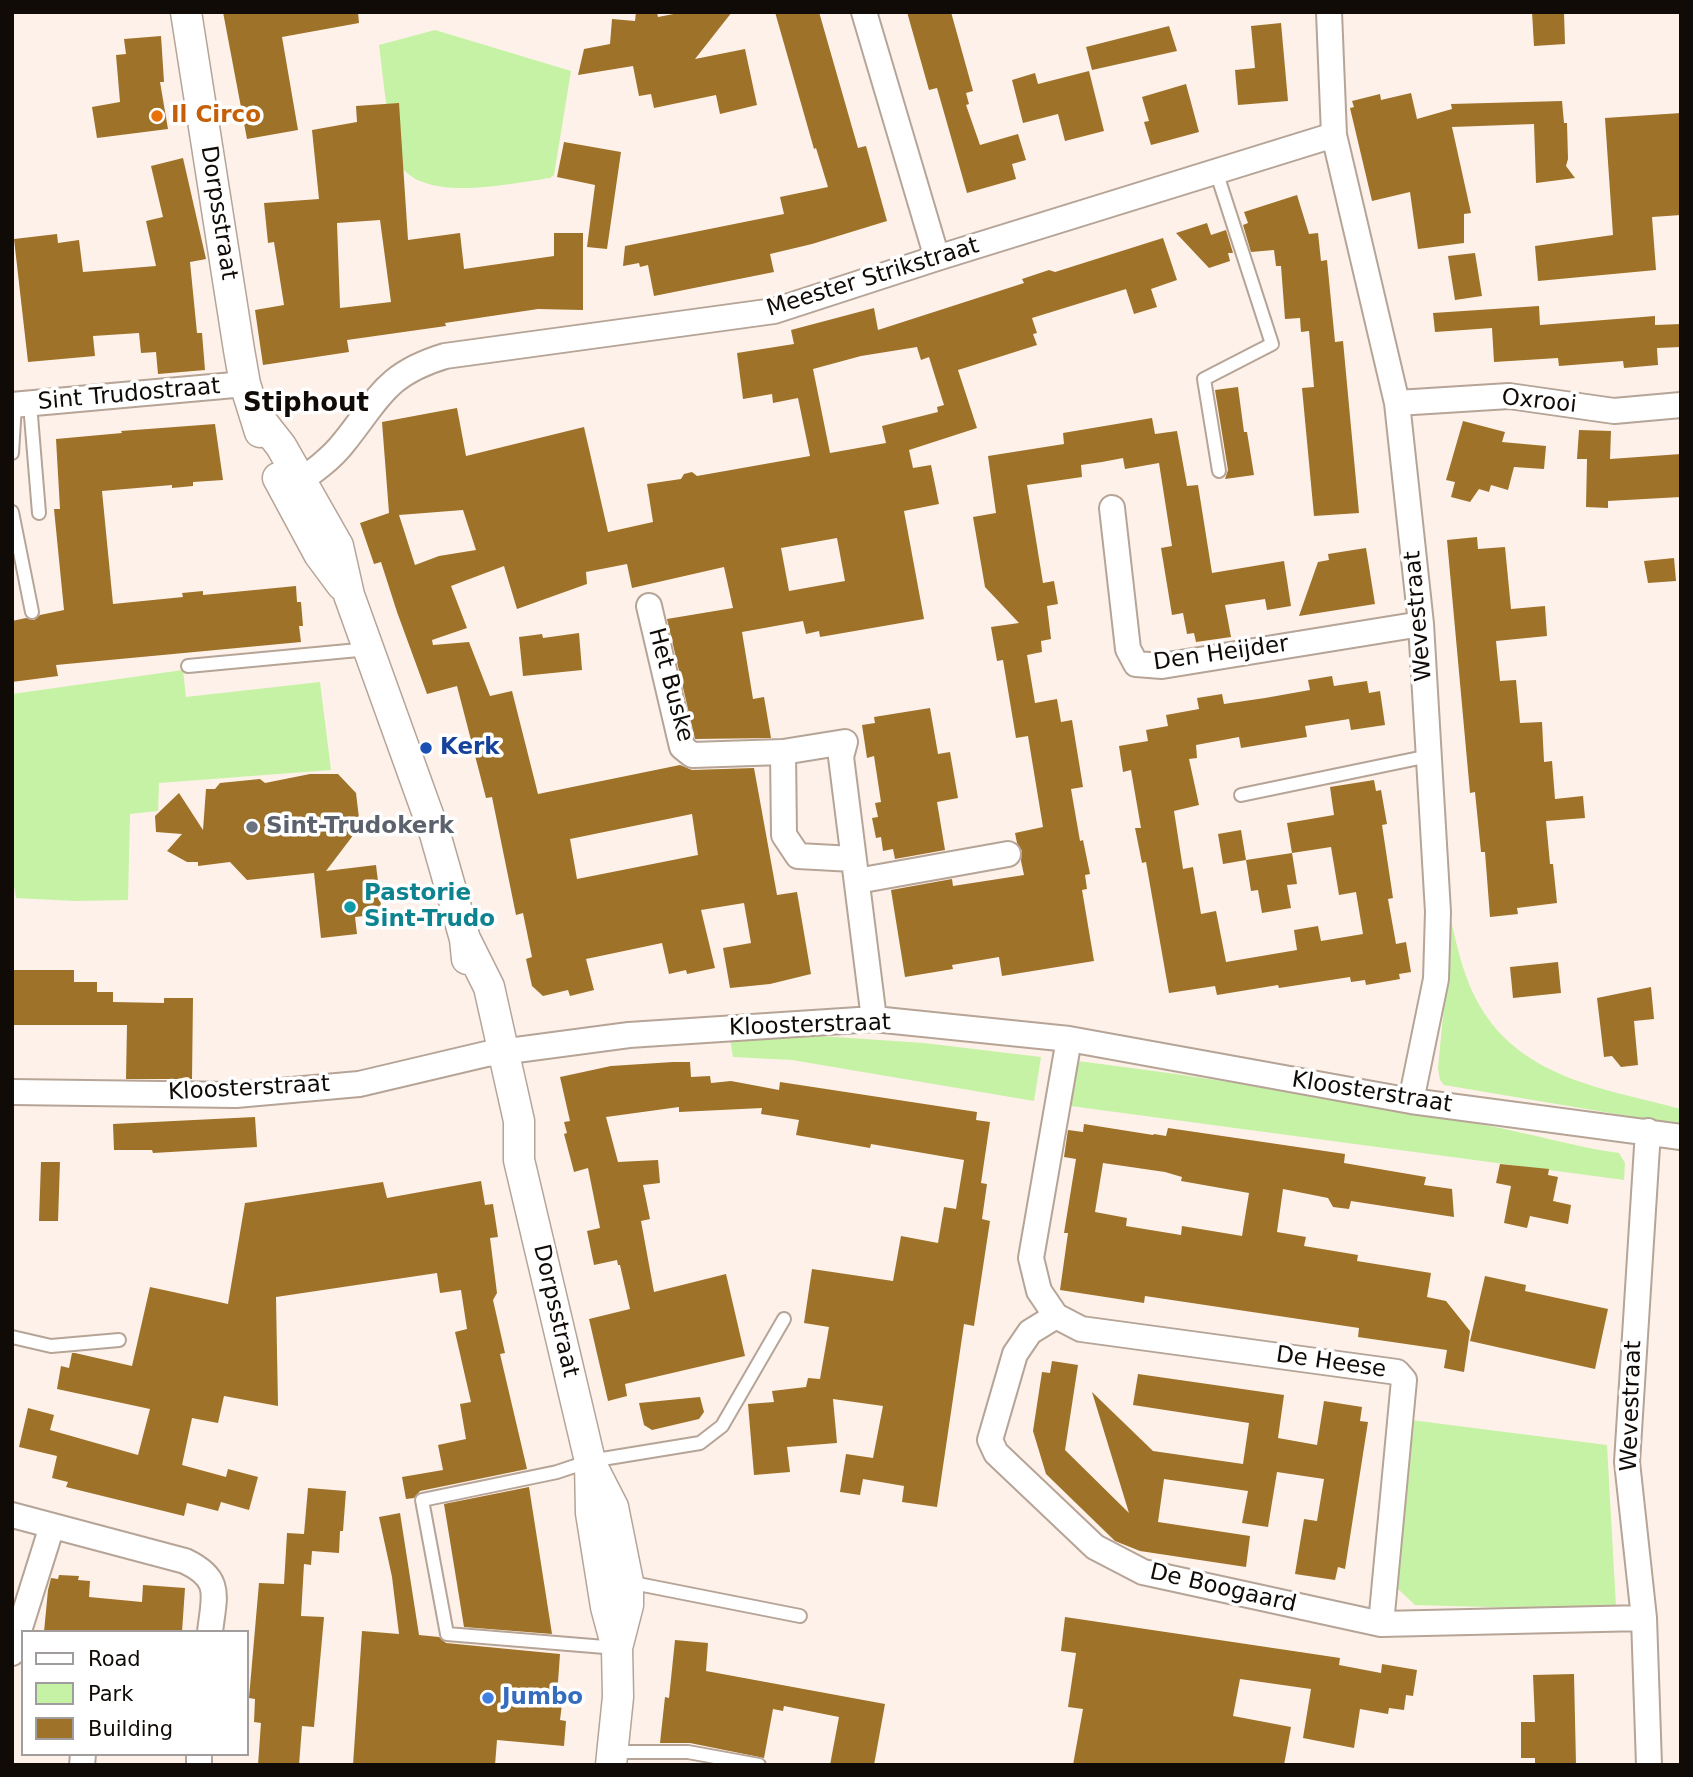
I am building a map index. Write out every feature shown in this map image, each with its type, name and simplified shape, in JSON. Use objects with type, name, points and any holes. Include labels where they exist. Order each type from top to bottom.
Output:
[{"type":"street","name":"Dorpsstraat","points":[[186,12],[245,384],[255,413],[281,446],[293,486],[338,546],[349,595],[435,834],[465,939],[489,987],[503,1126],[519,1160],[590,1461],[591,1513],[606,1607],[617,1648],[618,1697],[612,1758]]},
{"type":"street","points":[[864,12],[937,258]]},
{"type":"street","name":"Wevestraat","points":[[1329,12],[1334,135],[1397,403],[1421,624],[1438,912],[1436,979],[1411,1101]]},
{"type":"street","name":"Meester Strikstraat","points":[[293,486],[344,443],[375,399],[397,378],[420,364],[445,356],[774,311],[1334,135]]},
{"type":"street","name":"Sint Trudostraat","points":[[19,405],[245,384]]},
{"type":"street","name":"Oxrooi","points":[[1397,403],[1509,396],[1614,411],[1681,405]]},
{"type":"street","name":"Den Heijder","points":[[1112,508],[1128,649],[1136,664],[1162,667],[1421,624]]},
{"type":"street","name":"Het Buske","points":[[649,606],[682,747],[692,755],[783,752],[845,742],[841,757],[874,1019]]},
{"type":"street","points":[[783,752],[784,835],[798,856],[855,870],[1008,854]]},
{"type":"street","name":"Kloosterstraat","points":[[12,1092],[236,1095],[359,1084],[494,1053],[629,1035],[874,1019],[1069,1039],[1411,1101],[1681,1137]]},
{"type":"street","points":[[1056,1315],[1039,1291],[1031,1258],[1069,1039]]},
{"type":"street","name":"Wevestraat","points":[[1648,1131],[1627,1462],[1644,1618],[1649,1765]]},
{"type":"street","name":"De Boogaard","points":[[1056,1315],[1030,1332],[1015,1354],[990,1440],[996,1452],[1095,1547],[1143,1572],[1381,1624],[1644,1618]]},
{"type":"street","name":"De Heese","points":[[1056,1315],[1081,1329],[1397,1372],[1404,1380],[1381,1624]]},
{"type":"street","name":"Dorpsstraat","points":[[590,1461],[612,1507],[628,1582],[628,1605],[617,1648]]},
{"type":"street","points":[[12,1515],[199,1567],[209,1575],[214,1585],[210,1630]]},
{"type":"street","points":[[12,1653],[52,1526]]},
{"type":"lane","points":[[1216,171],[1272,344],[1204,379],[1219,471]]},
{"type":"lane","points":[[12,453],[19,405]]},
{"type":"lane","points":[[19,405],[39,513]]},
{"type":"lane","points":[[12,512],[32,612]]},
{"type":"lane","points":[[188,666],[369,649]]},
{"type":"lane","points":[[1241,795],[1429,756]]},
{"type":"lane","points":[[617,1648],[447,1633],[422,1500],[557,1472],[590,1461],[700,1443],[722,1426],[785,1319]]},
{"type":"lane","points":[[12,1336],[51,1346],[119,1340]]},
{"type":"lane","points":[[628,1582],[800,1616]]},
{"type":"lane","points":[[612,1758],[688,1752],[759,1765]]},
{"type":"green space","points":[[435,30],[571,71],[554,175],[550,178],[491,186],[446,187],[426,183],[410,175],[398,162],[388,117],[379,45]]},
{"type":"green space","points":[[183,670],[186,697],[320,682],[331,770],[159,783],[158,811],[130,814],[128,900],[16,898],[12,873],[12,694]]},
{"type":"green space","points":[[1450,916],[1462,963],[1475,997],[1499,1032],[1520,1051],[1569,1078],[1681,1109],[1681,1125],[1444,1085],[1440,1080],[1438,1068]]},
{"type":"green space","points":[[790,1034],[924,1043],[1041,1057],[1034,1101],[792,1060],[733,1057],[730,1039]]},
{"type":"green space","points":[[1070,1060],[1329,1098],[1501,1128],[1619,1153],[1625,1163],[1624,1180],[1063,1105]]},
{"type":"green space","points":[[1411,1420],[1607,1445],[1616,1607],[1415,1605],[1398,1589],[1392,1579]]},
{"type":"building","points":[[223,12],[358,12],[359,23],[282,37],[298,130],[247,139]]},
{"type":"building","points":[[636,12],[657,12],[658,17],[684,12],[732,12],[695,59],[745,49],[757,105],[720,114],[716,95],[654,108],[651,94],[639,96],[633,66],[578,75],[584,49],[610,44],[612,19],[635,21]]},
{"type":"building","points":[[775,12],[819,12],[858,148],[866,146],[887,221],[770,254],[774,272],[654,296],[648,265],[640,267],[639,263],[623,266],[625,246],[784,214],[780,197],[828,187],[816,148],[814,149]]},
{"type":"building","points":[[907,12],[951,12],[973,91],[966,93],[969,104],[966,105],[980,145],[1018,134],[1026,160],[1012,164],[1016,179],[967,193],[937,88],[929,90]]},
{"type":"building","points":[[1532,12],[1564,12],[1565,44],[1534,46]]},
{"type":"building","points":[[1281,23],[1288,101],[1238,105],[1235,70],[1255,68],[1251,26]]},
{"type":"building","points":[[1169,26],[1177,51],[1092,70],[1086,47]]},
{"type":"building","points":[[161,36],[164,82],[160,82],[168,129],[97,138],[92,107],[120,102],[116,55],[126,54],[124,39]]},
{"type":"building","points":[[1089,71],[1104,131],[1065,141],[1058,114],[1023,123],[1012,80],[1035,73],[1038,84]]},
{"type":"building","points":[[1186,84],[1199,132],[1151,145],[1144,122],[1149,121],[1142,97]]},
{"type":"building","points":[[1411,93],[1417,119],[1452,109],[1451,104],[1562,101],[1564,123],[1567,123],[1566,166],[1575,178],[1536,183],[1534,124],[1452,127],[1471,213],[1464,214],[1464,243],[1418,249],[1410,192],[1372,201],[1350,108],[1354,107],[1352,101],[1380,94],[1381,100]]},
{"type":"building","points":[[399,103],[408,240],[460,233],[464,269],[554,256],[554,233],[583,233],[583,310],[538,309],[445,323],[446,326],[347,340],[349,352],[263,365],[255,310],[284,305],[274,242],[268,243],[264,203],[319,199],[312,130],[357,122],[356,106]],"holes":[[[380,220],[391,302],[340,308],[337,223]]]},
{"type":"building","points":[[1681,113],[1681,215],[1652,217],[1656,270],[1538,281],[1535,246],[1613,235],[1605,118]]},
{"type":"building","points":[[564,142],[621,152],[607,249],[587,247],[595,185],[557,177]]},
{"type":"building","points":[[183,158],[206,259],[190,262],[197,333],[202,333],[205,370],[158,374],[156,352],[141,353],[139,333],[93,336],[95,356],[28,362],[14,239],[57,234],[58,243],[79,240],[83,272],[156,266],[146,221],[163,217],[151,166]]},
{"type":"building","points":[[1297,195],[1309,234],[1318,233],[1321,261],[1327,260],[1335,342],[1343,341],[1359,513],[1314,516],[1302,388],[1314,387],[1309,331],[1301,332],[1300,318],[1285,319],[1281,266],[1276,266],[1274,250],[1251,252],[1243,225],[1248,223],[1244,212]]},
{"type":"building","points":[[1207,223],[1211,235],[1226,230],[1233,253],[1228,253],[1230,261],[1209,268],[1176,233]]},
{"type":"building","points":[[1163,238],[1177,280],[1151,289],[1157,307],[1134,314],[1126,289],[1032,318],[1037,333],[1033,334],[1037,345],[958,370],[977,428],[909,450],[913,468],[931,465],[939,504],[904,511],[924,619],[820,637],[819,631],[806,634],[803,621],[742,632],[753,699],[764,697],[771,738],[695,739],[667,619],[733,608],[724,567],[632,588],[627,564],[586,572],[587,584],[517,609],[504,566],[451,586],[467,628],[432,640],[433,645],[469,642],[490,696],[512,691],[538,794],[680,765],[692,770],[754,768],[777,895],[797,892],[811,974],[770,984],[730,988],[723,948],[751,943],[744,903],[701,910],[715,968],[687,974],[686,970],[669,974],[662,943],[586,959],[594,990],[570,996],[568,990],[543,996],[532,986],[526,959],[532,957],[523,913],[516,915],[492,797],[486,798],[457,686],[427,694],[381,562],[374,564],[360,523],[389,513],[382,422],[457,408],[466,456],[584,427],[608,532],[653,522],[647,484],[681,479],[684,474],[692,472],[697,476],[810,456],[798,398],[773,403],[772,394],[743,399],[737,353],[794,344],[791,330],[874,308],[878,330],[1024,283],[1022,279],[1049,270],[1055,272]],"holes":[[[917,347],[921,360],[929,357],[944,405],[937,407],[938,412],[882,426],[886,443],[830,453],[813,369],[861,356]],[[463,510],[476,550],[439,556],[415,565],[399,515]],[[837,538],[845,581],[789,591],[781,548]],[[692,814],[698,855],[577,879],[570,839]]]},
{"type":"building","points":[[1475,253],[1482,296],[1455,300],[1448,256]]},
{"type":"building","points":[[1539,306],[1540,325],[1655,316],[1655,325],[1681,324],[1681,347],[1657,348],[1658,365],[1624,368],[1623,361],[1559,366],[1558,358],[1494,362],[1492,328],[1435,332],[1433,313]]},
{"type":"building","points":[[1238,387],[1244,432],[1247,432],[1254,475],[1225,479],[1228,470],[1215,390]]},
{"type":"building","points":[[1152,418],[1155,434],[1177,431],[1187,486],[1198,485],[1212,573],[1284,561],[1291,606],[1267,610],[1265,599],[1225,605],[1231,637],[1196,642],[1194,633],[1187,634],[1183,613],[1172,615],[1161,548],[1172,546],[1159,463],[1125,469],[1123,458],[1081,465],[1082,477],[1027,485],[1043,583],[1054,581],[1058,604],[1047,606],[1051,639],[1041,641],[1042,652],[1027,655],[1035,703],[1057,699],[1061,722],[1072,720],[1083,787],[1071,789],[1080,841],[1083,840],[1090,874],[1085,875],[1087,889],[1082,890],[1094,961],[1002,976],[999,957],[952,965],[953,969],[905,977],[891,890],[952,879],[953,886],[1024,875],[1022,851],[1015,833],[1043,827],[1028,736],[1016,738],[1003,660],[997,661],[991,627],[1019,623],[985,587],[973,517],[996,513],[988,456],[1064,444],[1063,433]]},
{"type":"building","points":[[1463,421],[1505,432],[1502,442],[1546,446],[1544,469],[1514,467],[1508,490],[1491,485],[1489,492],[1479,489],[1470,502],[1451,497],[1455,482],[1446,480]]},
{"type":"building","points":[[215,424],[223,480],[193,482],[193,486],[172,488],[172,485],[102,491],[113,604],[183,597],[182,593],[203,591],[203,595],[296,586],[297,602],[301,602],[301,642],[56,665],[58,676],[12,682],[12,621],[26,618],[34,620],[40,615],[64,610],[54,509],[60,509],[56,439]]},
{"type":"building","points":[[1579,430],[1611,431],[1610,459],[1681,454],[1681,497],[1608,501],[1608,508],[1586,507],[1587,459],[1577,459]]},
{"type":"building","points":[[1477,537],[1478,549],[1505,547],[1511,609],[1545,606],[1547,636],[1496,641],[1500,681],[1516,680],[1520,723],[1542,722],[1544,762],[1552,761],[1555,799],[1583,796],[1585,818],[1546,821],[1557,903],[1517,908],[1518,914],[1490,917],[1485,852],[1481,852],[1475,792],[1470,793],[1447,540]]},
{"type":"building","points":[[1366,548],[1375,604],[1299,616],[1318,562],[1329,560],[1328,554]]},
{"type":"building","points":[[1674,558],[1676,581],[1648,583],[1644,561]]},
{"type":"building","points":[[579,633],[582,670],[523,676],[519,637],[542,634],[543,638]]},
{"type":"building","points":[[1332,676],[1334,686],[1367,681],[1369,693],[1380,691],[1385,725],[1351,730],[1349,719],[1305,726],[1307,737],[1241,748],[1239,737],[1196,745],[1197,758],[1189,759],[1199,805],[1174,811],[1183,869],[1193,867],[1201,914],[1216,911],[1226,962],[1297,950],[1294,930],[1318,926],[1321,941],[1363,934],[1356,892],[1339,895],[1331,847],[1292,853],[1287,823],[1334,815],[1330,787],[1374,780],[1376,791],[1381,790],[1387,824],[1382,825],[1393,898],[1388,899],[1396,944],[1406,942],[1411,972],[1399,974],[1400,979],[1366,985],[1365,980],[1351,982],[1350,977],[1217,995],[1215,986],[1169,993],[1146,862],[1142,863],[1135,828],[1141,828],[1131,770],[1123,772],[1119,746],[1148,741],[1146,730],[1168,726],[1166,715],[1199,709],[1197,698],[1222,694],[1224,704],[1310,690],[1308,680]]},
{"type":"building","points":[[930,708],[938,754],[950,752],[958,798],[937,802],[945,850],[895,859],[893,849],[883,851],[881,837],[876,838],[872,818],[878,817],[875,803],[881,802],[874,756],[867,758],[862,725],[875,723],[874,717]]},
{"type":"building","name":"Sint-Trudokerk","points":[[310,774],[338,774],[356,793],[359,818],[364,821],[326,871],[376,865],[382,914],[355,917],[357,934],[321,938],[314,873],[247,880],[230,862],[198,866],[198,862],[187,862],[167,851],[182,834],[156,832],[155,816],[179,793],[203,830],[206,789],[215,789],[220,783],[260,779],[265,783]]},
{"type":"building","points":[[1241,830],[1246,860],[1223,864],[1218,834]]},
{"type":"building","points":[[1292,853],[1297,884],[1287,885],[1291,908],[1262,913],[1258,890],[1251,891],[1246,860]]},
{"type":"building","points":[[1558,962],[1561,993],[1513,998],[1510,967]]},
{"type":"building","points":[[12,970],[74,970],[74,982],[97,982],[97,992],[113,992],[113,1002],[164,1003],[164,998],[193,998],[192,1079],[126,1079],[127,1025],[12,1025]]},
{"type":"building","points":[[1651,987],[1654,1019],[1634,1021],[1638,1065],[1621,1067],[1612,1056],[1604,1057],[1597,998]]},
{"type":"building","points":[[690,1062],[691,1077],[710,1076],[711,1083],[731,1081],[779,1090],[780,1082],[977,1112],[976,1120],[990,1122],[981,1183],[987,1184],[982,1219],[990,1221],[974,1326],[964,1324],[937,1507],[902,1502],[904,1486],[863,1479],[860,1495],[840,1492],[846,1454],[873,1458],[883,1406],[833,1399],[837,1443],[787,1447],[790,1472],[754,1475],[748,1404],[774,1402],[772,1391],[806,1387],[808,1378],[820,1379],[829,1327],[804,1323],[812,1269],[893,1281],[901,1236],[938,1243],[944,1207],[956,1209],[964,1160],[871,1144],[870,1148],[796,1135],[799,1120],[761,1114],[762,1108],[679,1112],[679,1107],[606,1117],[618,1162],[658,1160],[660,1183],[643,1185],[650,1219],[641,1221],[654,1292],[726,1274],[745,1356],[625,1384],[627,1396],[608,1401],[589,1319],[630,1309],[617,1260],[594,1265],[587,1231],[600,1228],[588,1168],[574,1172],[564,1134],[567,1133],[564,1122],[570,1121],[560,1077],[611,1066]]},
{"type":"building","points":[[255,1117],[257,1147],[153,1153],[152,1150],[114,1150],[113,1124]]},
{"type":"building","points":[[1084,1124],[1166,1136],[1168,1128],[1345,1154],[1344,1163],[1426,1177],[1424,1185],[1452,1189],[1454,1217],[1351,1201],[1349,1209],[1333,1207],[1328,1198],[1283,1189],[1277,1232],[1306,1237],[1304,1246],[1358,1255],[1357,1261],[1431,1273],[1427,1297],[1446,1301],[1470,1331],[1464,1372],[1444,1368],[1447,1350],[1358,1337],[1359,1328],[1145,1296],[1144,1303],[1060,1290],[1068,1233],[1064,1233],[1076,1159],[1064,1157],[1068,1130],[1083,1132]],"holes":[[[1103,1163],[1182,1177],[1181,1181],[1249,1193],[1242,1236],[1182,1226],[1181,1235],[1126,1226],[1127,1218],[1095,1212]]]},
{"type":"building","points":[[41,1162],[60,1162],[58,1221],[39,1221]]},
{"type":"building","points":[[1500,1164],[1549,1169],[1548,1175],[1558,1177],[1553,1201],[1571,1205],[1568,1224],[1530,1216],[1527,1228],[1504,1223],[1511,1186],[1496,1183]]},
{"type":"building","points":[[481,1181],[485,1205],[493,1204],[498,1237],[490,1238],[497,1293],[493,1300],[505,1353],[500,1354],[527,1469],[420,1491],[414,1498],[406,1499],[402,1477],[443,1470],[438,1445],[466,1439],[460,1404],[471,1402],[455,1332],[467,1329],[461,1290],[440,1293],[437,1273],[276,1297],[278,1406],[224,1396],[218,1423],[192,1418],[182,1465],[226,1477],[228,1469],[258,1477],[249,1510],[221,1502],[218,1511],[187,1503],[184,1516],[66,1487],[68,1482],[52,1478],[57,1456],[19,1447],[28,1408],[54,1415],[50,1430],[138,1455],[150,1409],[57,1389],[61,1366],[69,1368],[72,1353],[75,1353],[132,1366],[150,1287],[228,1304],[245,1203],[383,1182],[387,1198]]},
{"type":"building","points":[[1485,1276],[1526,1285],[1525,1291],[1608,1309],[1595,1369],[1470,1341]]},
{"type":"building","points":[[1052,1361],[1078,1365],[1065,1450],[1129,1513],[1092,1392],[1153,1451],[1243,1464],[1249,1423],[1133,1405],[1138,1374],[1284,1395],[1278,1438],[1317,1445],[1324,1401],[1362,1407],[1360,1421],[1368,1422],[1345,1569],[1338,1567],[1335,1580],[1295,1574],[1304,1519],[1317,1521],[1324,1479],[1277,1472],[1268,1527],[1242,1523],[1248,1491],[1164,1479],[1158,1522],[1250,1536],[1246,1567],[1140,1551],[1115,1541],[1046,1474],[1033,1431],[1042,1372],[1050,1373]]},
{"type":"building","points":[[700,1397],[704,1412],[699,1419],[652,1430],[644,1425],[639,1403]]},
{"type":"building","points":[[529,1487],[552,1634],[464,1627],[444,1504]]},
{"type":"building","points":[[308,1488],[346,1491],[339,1553],[312,1551],[311,1565],[304,1564],[301,1616],[324,1617],[314,1727],[302,1726],[299,1765],[258,1765],[261,1723],[254,1722],[255,1699],[249,1698],[259,1583],[284,1584],[287,1533],[304,1534]]},
{"type":"building","points":[[400,1513],[419,1635],[439,1637],[446,1643],[560,1654],[557,1696],[563,1696],[560,1720],[566,1721],[564,1746],[497,1740],[495,1765],[353,1765],[362,1631],[399,1634],[392,1577],[379,1517]]},
{"type":"building","points":[[59,1575],[79,1576],[78,1580],[90,1581],[89,1597],[142,1602],[143,1585],[185,1588],[182,1630],[44,1630],[51,1578],[58,1579]]},
{"type":"building","points":[[1065,1617],[1340,1658],[1339,1665],[1381,1673],[1382,1664],[1417,1670],[1413,1696],[1406,1695],[1404,1710],[1389,1708],[1388,1714],[1360,1709],[1354,1748],[1303,1738],[1311,1689],[1240,1679],[1233,1716],[1291,1727],[1284,1765],[1073,1765],[1083,1709],[1068,1707],[1076,1653],[1061,1651]]},
{"type":"building","points":[[675,1640],[708,1643],[706,1671],[885,1704],[874,1765],[830,1765],[839,1717],[784,1706],[783,1711],[773,1709],[764,1758],[690,1743],[660,1743],[665,1697],[669,1698]]},
{"type":"building","points":[[1574,1674],[1576,1765],[1535,1765],[1535,1758],[1521,1758],[1521,1722],[1535,1722],[1533,1675]]},
{"type":"place","name":"Il Circo","points":[[157,116]]},
{"type":"place","name":"Kerk","points":[[426,748]]},
{"type":"place","name":"Sint-Trudokerk","points":[[252,827]]},
{"type":"place","name":"Pastorie Sint-Trudo","points":[[350,907]]},
{"type":"place","name":"Jumbo","points":[[488,1698]]},
{"type":"district","name":"Stiphout","points":[[306,404]]}]
